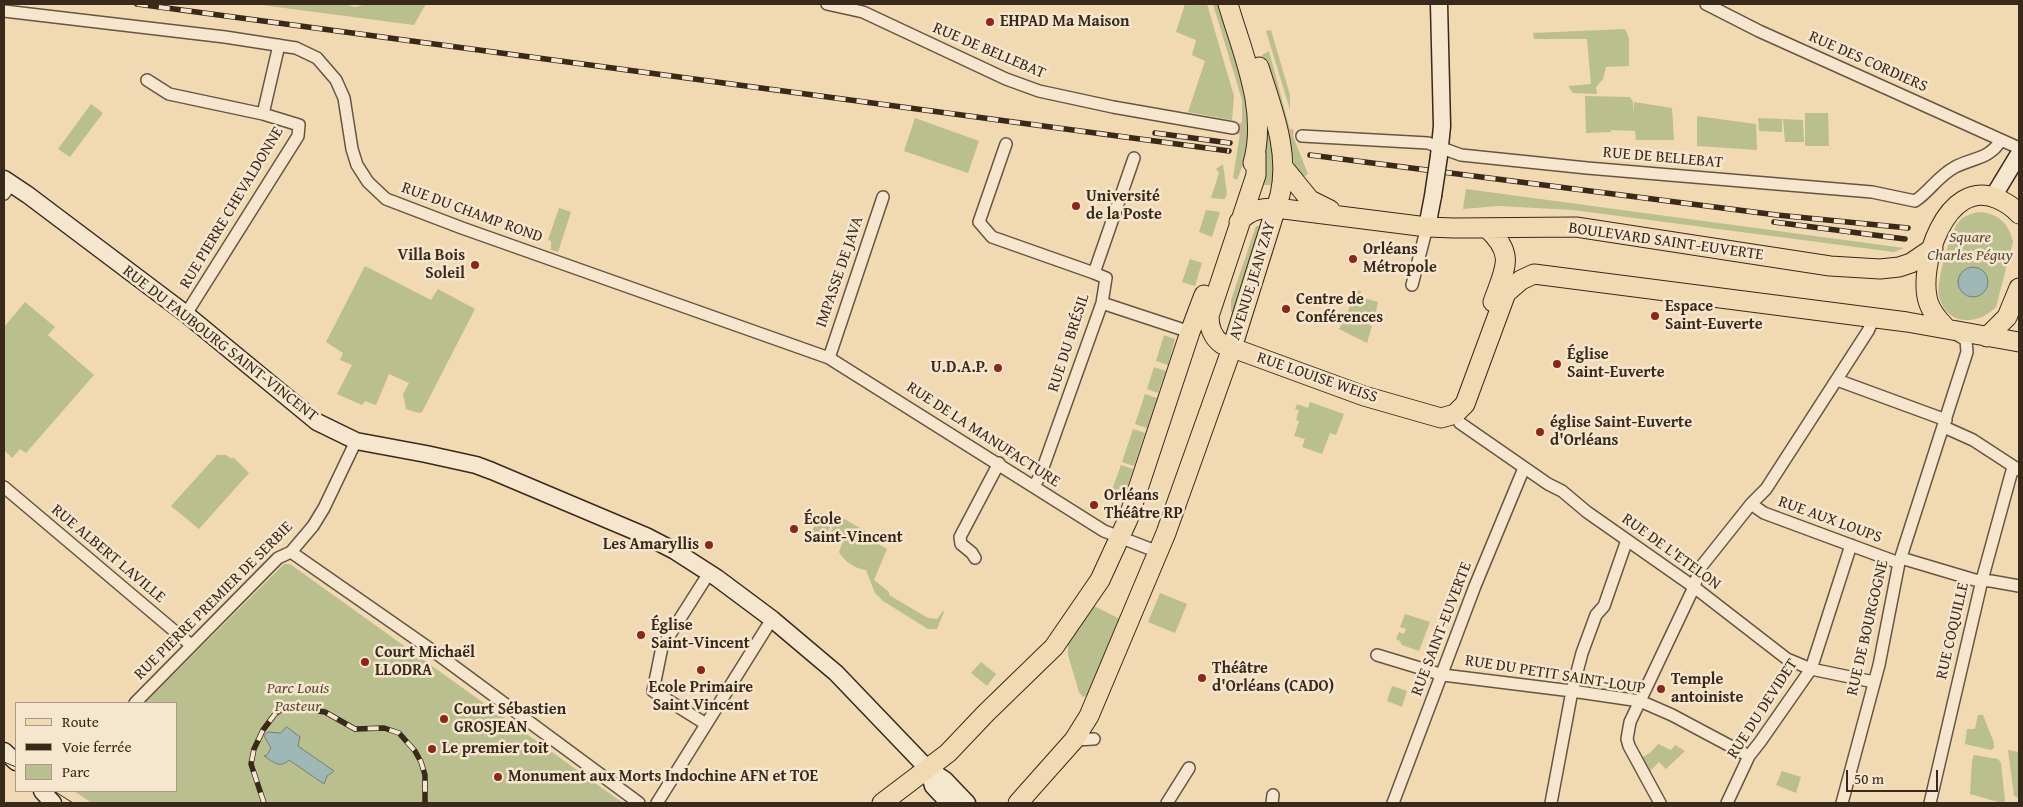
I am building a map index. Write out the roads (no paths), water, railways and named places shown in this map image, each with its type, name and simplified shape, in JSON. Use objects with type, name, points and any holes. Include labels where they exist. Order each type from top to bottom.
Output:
[{"type":"main road","points":[[882,803],[948,753],[1054,647],[1100,580],[1190,332],[1207,303],[1241,219],[1256,175],[1257,110],[1228,4]]},
{"type":"main road","name":"AVENUE JEAN ZAY","points":[[1018,803],[1074,740],[1089,716],[1158,552],[1232,348],[1276,208],[1284,168],[1282,145],[1241,4]]},
{"type":"main road","points":[[1427,227],[1434,196],[1442,126],[1439,4]]},
{"type":"main road","points":[[1207,303],[1225,237],[1256,153]]},
{"type":"main road","points":[[1994,197],[2019,154]]},
{"type":"main road","points":[[1284,168],[1310,200],[1326,209],[1350,217]]},
{"type":"main road","name":"RUE DU FAUBOURG SAINT-VINCENT","points":[[6,186],[186,314],[310,417],[356,441],[476,465],[492,471],[646,536],[709,573],[772,619],[836,673],[928,769],[945,780],[967,803]]},
{"type":"main road","points":[[1947,329],[1934,314],[1927,295],[1926,282],[1933,248],[1943,221],[1959,203],[1981,195],[1994,197],[2014,208],[2019,214]]},
{"type":"main road","name":"BOULEVARD SAINT-EUVERTE","points":[[1225,237],[1241,219],[1259,208],[1276,208],[1427,227],[1576,227],[1830,266],[1880,269],[1911,263],[1933,248]]},
{"type":"main road","points":[[1487,228],[1501,242],[1506,262],[1490,310],[1488,342]]},
{"type":"main road","points":[[1458,418],[1506,293],[1520,280],[1540,274],[1874,318],[2019,342]]},
{"type":"main road","points":[[1987,337],[2007,317],[2019,288]]},
{"type":"main road","name":"RUE LOUISE WEISS","points":[[1207,303],[1212,332],[1218,341],[1232,348],[1379,400],[1441,418],[1458,418]]},
{"type":"main road","points":[[4,751],[15,761]]},
{"type":"main road","name":"RUE DU FAUBOURG SAINT-VINCENT","points":[[928,769],[933,786],[949,803]]},
{"type":"street","name":"RUE DE BELLEBAT","points":[[827,4],[863,12],[1006,79],[1039,91],[1122,109],[1233,128]]},
{"type":"street","name":"RUE DES CORDIERS","points":[[1706,4],[1759,32],[2019,148]]},
{"type":"street","name":"RUE DU CHAMP ROND","points":[[4,11],[206,35],[296,48],[317,58],[336,80],[344,98],[352,148],[357,165],[372,186],[390,200],[829,358]]},
{"type":"street","name":"RUE PIERRE CHEVALDONNE","points":[[262,114],[279,45]]},
{"type":"street","name":"RUE PIERRE CHEVALDONNE","points":[[147,80],[169,94],[262,114],[299,125],[298,136],[186,314]]},
{"type":"street","name":"RUE DE BELLEBAT","points":[[1302,136],[1428,143],[1440,151],[1460,154],[1587,168],[1872,192],[1915,200],[1921,197],[1938,177],[1955,167],[1984,157],[1997,148],[2001,140]]},
{"type":"street","points":[[1006,144],[979,222],[992,236],[1094,272]]},
{"type":"street","name":"RUE DU BRÉSIL","points":[[1034,486],[1040,476],[1102,303],[1106,278],[1094,272],[1134,158]]},
{"type":"street","name":"IMPASSE DE JAVA","points":[[829,358],[883,197]]},
{"type":"street","points":[[1412,285],[1427,227]]},
{"type":"street","points":[[1102,303],[1190,332]]},
{"type":"street","points":[[1660,803],[1627,739],[1630,722],[1694,587],[1700,568],[1751,504],[1766,489],[1868,331],[1874,318]]},
{"type":"street","name":"RUE DE BOURGOGNE","points":[[1842,803],[1879,665],[1899,564],[1968,352],[1966,340],[1947,329]]},
{"type":"street","name":"RUE DE LA MANUFACTURE","points":[[829,358],[999,463],[1114,541],[1158,552]]},
{"type":"street","points":[[1837,380],[1946,423],[2016,468]]},
{"type":"street","name":"RUE DE L'ETELON","points":[[1458,418],[1524,468],[1562,491],[1694,587],[1786,659],[1811,668],[1874,682]]},
{"type":"street","name":"RUE PIERRE PREMIER DE SERBIE","points":[[135,702],[278,558],[291,552],[313,526],[324,508],[356,441]]},
{"type":"street","points":[[975,558],[972,552],[961,544],[960,537],[999,463]]},
{"type":"street","name":"RUE SAINT-EUVERTE","points":[[1393,803],[1443,675],[1475,586],[1524,468]]},
{"type":"street","name":"RUE COQUILLE","points":[[1930,803],[1977,580],[2016,468]]},
{"type":"street","name":"RUE ALBERT LAVILLE","points":[[4,487],[191,645]]},
{"type":"street","name":"RUE AUX LOUPS","points":[[1751,504],[1764,513],[1899,564],[1977,580],[2019,586]]},
{"type":"street","points":[[1551,803],[1572,691],[1582,652],[1596,615],[1604,606],[1627,540]]},
{"type":"street","name":"RUE DU DEVIDET","points":[[1727,803],[1748,756],[1760,742],[1811,668],[1854,546]]},
{"type":"street","points":[[291,552],[460,671],[639,803]]},
{"type":"street","points":[[706,724],[652,691],[662,647],[709,573]]},
{"type":"street","points":[[657,803],[772,619]]},
{"type":"street","name":"RUE DU PETIT SAINT-LOUP","points":[[1377,654],[1443,675],[1572,691],[1640,702],[1672,715],[1748,756]]},
{"type":"street","points":[[1074,740],[1094,739]]},
{"type":"street","points":[[1167,803],[1189,768]]},
{"type":"water","points":[[1973,267],[1983,272],[1988,282],[1983,292],[1973,297],[1963,292],[1958,282],[1963,272]]},
{"type":"water","points":[[287,727],[300,737],[298,746],[334,771],[327,776],[324,784],[289,760],[286,763],[280,764],[264,756],[267,755],[271,748],[264,736],[268,732],[280,733]]},
{"type":"tunnel","points":[[1233,128],[1302,136]]},
{"type":"tram line","points":[[4,762],[15,767]]},
{"type":"tram line","points":[[56,792],[73,803]]},
{"type":"railway","points":[[137,4],[1229,151]]},
{"type":"railway","points":[[1155,133],[1230,143]]},
{"type":"railway","points":[[1310,155],[1777,215],[1908,228]]},
{"type":"railway","points":[[1774,222],[1905,239]]},
{"type":"railway","points":[[264,803],[251,764],[254,749],[263,730],[275,714],[285,707],[294,705],[304,709],[325,712],[355,729],[384,728],[399,733],[415,751],[421,762],[425,775],[425,803]]},
{"type":"place","name":"EHPAD Ma Maison","points":[[990,22]]},
{"type":"place","name":"Université de la Poste","points":[[1076,206]]},
{"type":"place","name":"Orléans Métropole","points":[[1353,259]]},
{"type":"place","name":"Villa Bois Soleil","points":[[475,265]]},
{"type":"place","name":"Centre de Conférences","points":[[1286,309]]},
{"type":"place","name":"Espace Saint-Euverte","points":[[1655,316]]},
{"type":"place","name":"Église Saint-Euverte","points":[[1557,364]]},
{"type":"place","name":"U.D.A.P.","points":[[998,368]]},
{"type":"place","name":"église Saint-Euverte d'Orléans","points":[[1540,432]]},
{"type":"place","name":"Orléans Théâtre RP","points":[[1094,505]]},
{"type":"place","name":"École Saint-Vincent","points":[[794,529]]},
{"type":"place","name":"Les Amaryllis","points":[[709,545]]},
{"type":"place","name":"Église Saint-Vincent","points":[[641,635]]},
{"type":"place","name":"Court Michaël LLODRA","points":[[365,662]]},
{"type":"place","name":"Ecole Primaire Saint Vincent","points":[[701,670]]},
{"type":"place","name":"Théâtre d'Orléans (CADO)","points":[[1202,678]]},
{"type":"place","name":"Temple antoiniste","points":[[1661,689]]},
{"type":"place","name":"Court Sébastien GROSJEAN","points":[[444,719]]},
{"type":"place","name":"Le premier toit","points":[[432,749]]},
{"type":"place","name":"Monument aux Morts Indochine AFN et TOE","points":[[498,777]]},
{"type":"park label","name":"Square Charles Péguy","points":[[1970,247]]},
{"type":"park label","name":"Parc Louis Pasteur","points":[[298,698]]}]
